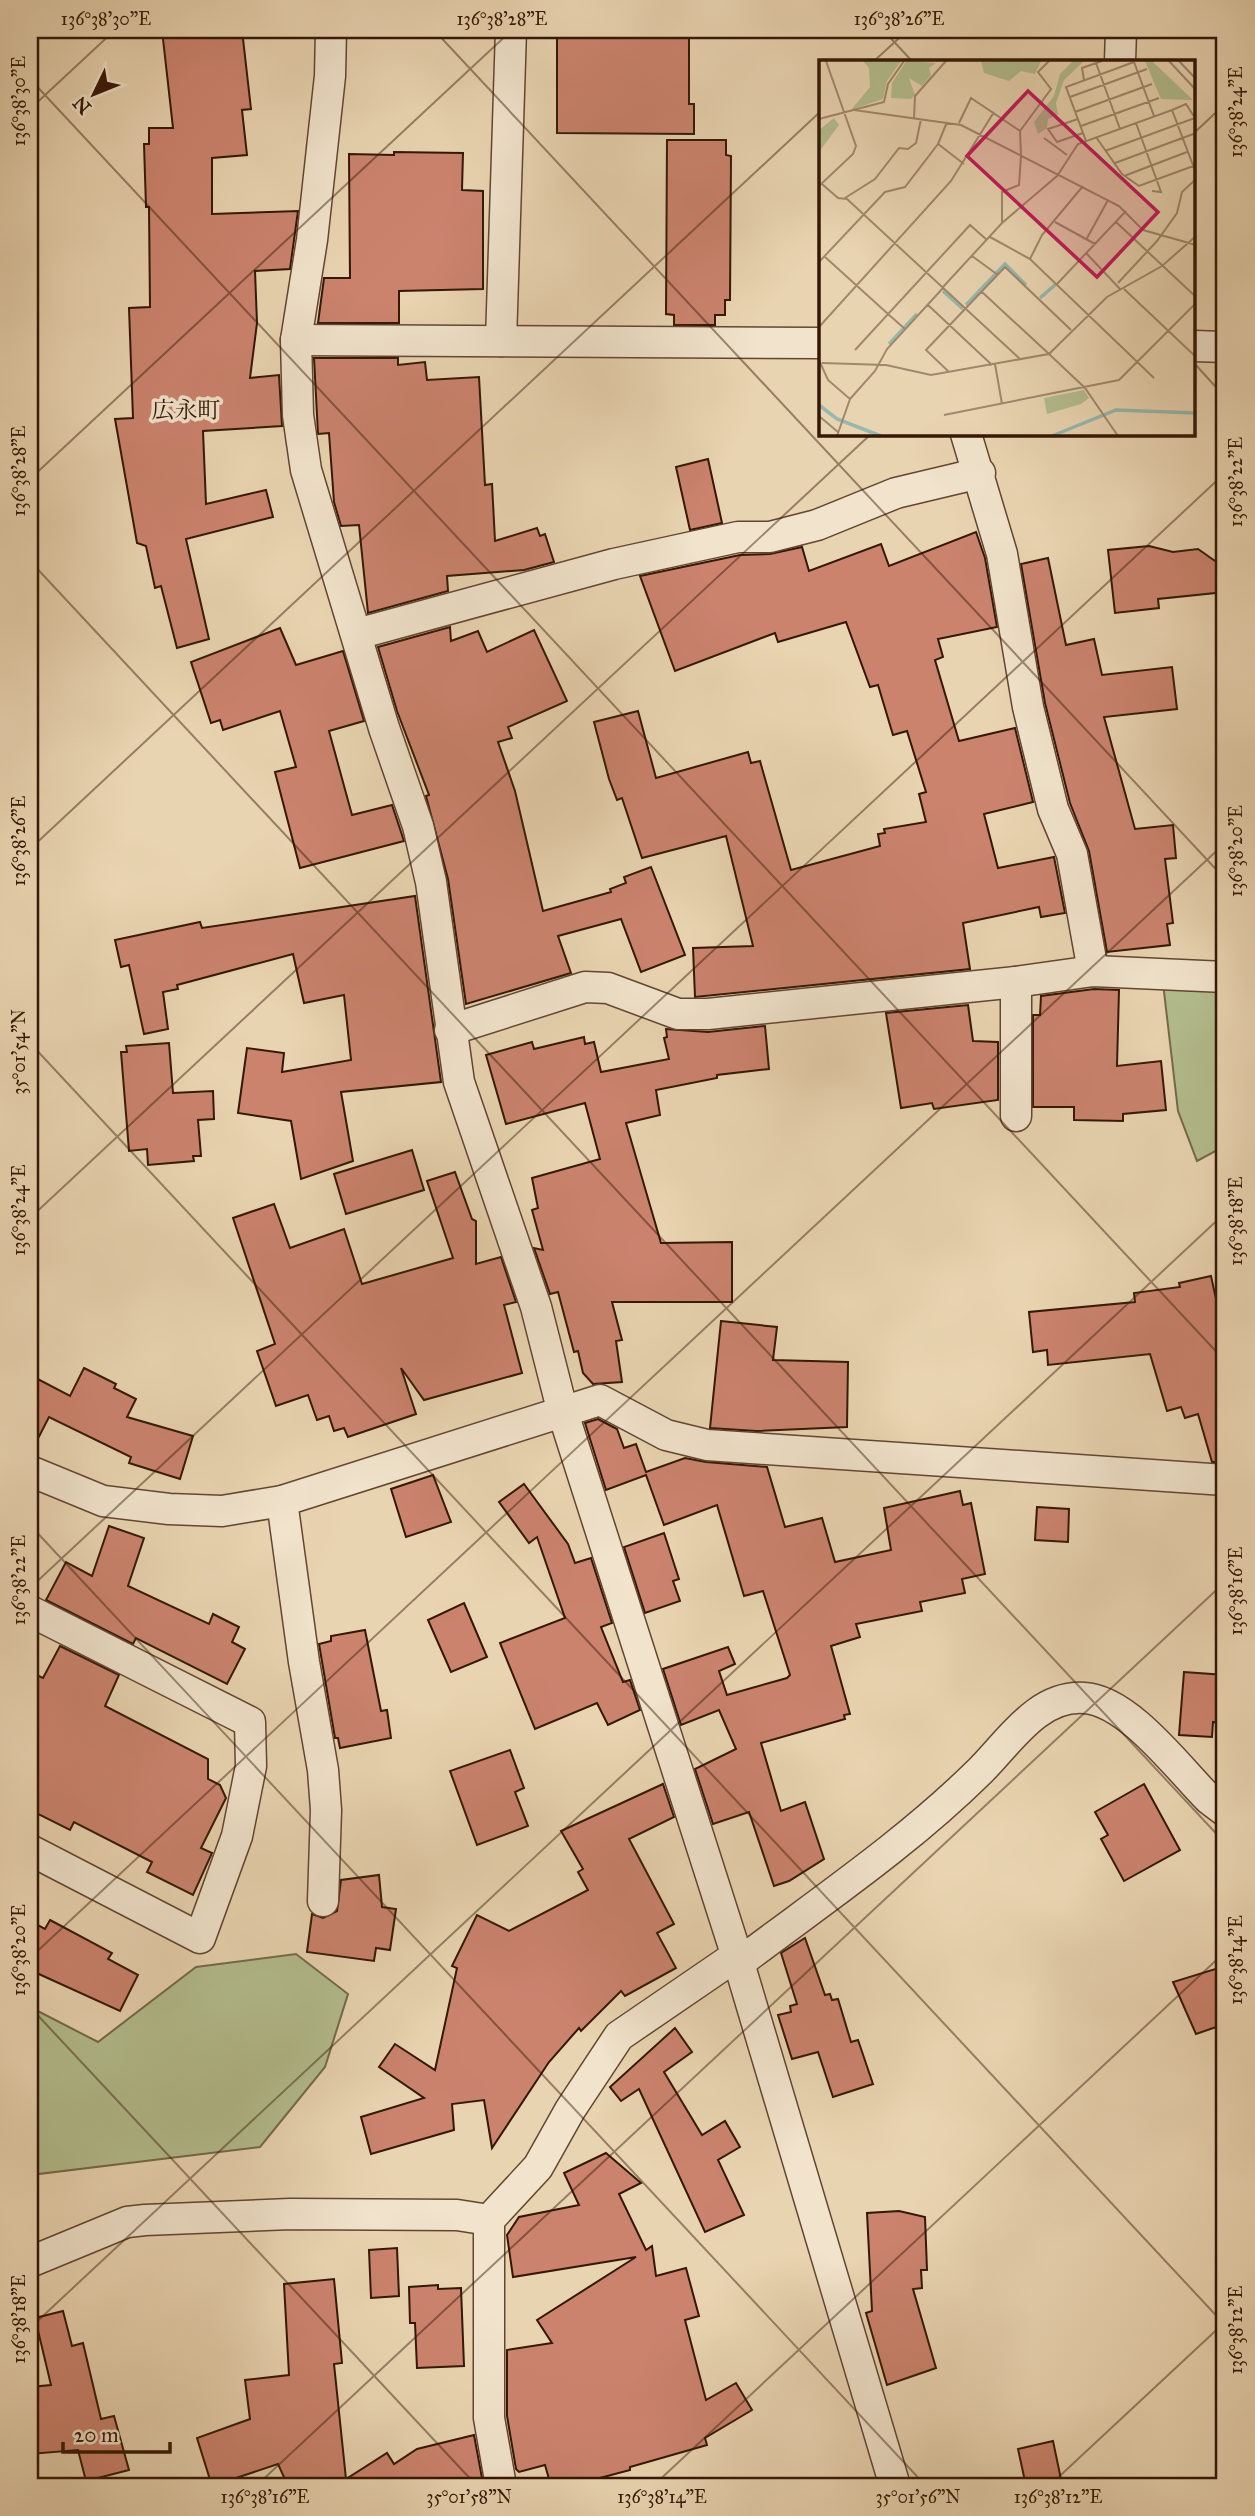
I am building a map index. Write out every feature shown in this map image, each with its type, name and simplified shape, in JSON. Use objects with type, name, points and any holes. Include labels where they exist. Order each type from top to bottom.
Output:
[{"type":"street","points":[[331,30],[330,76],[314,226],[296,341],[298,415],[306,470],[425,860],[459,1082],[536,1307],[563,1413],[737,1959],[895,2486]]},
{"type":"street","points":[[491,341],[512,30]]},
{"type":"street","points":[[1120,60],[1121,30]]},
{"type":"street","points":[[296,341],[819,342]]},
{"type":"street","points":[[1196,346],[1225,347]]},
{"type":"street","points":[[967,436],[980,473],[1002,554],[1028,707],[1053,809],[1072,854],[1093,971]]},
{"type":"street","points":[[357,634],[614,564],[738,537],[769,537],[817,525],[896,493],[980,473]]},
{"type":"street","points":[[450,1030],[585,987],[608,988],[678,1014],[708,1014],[1016,982],[1093,971],[1225,977]]},
{"type":"street","points":[[1016,982],[1016,1116]]},
{"type":"street","points":[[30,1471],[103,1501],[169,1509],[222,1511],[282,1501],[600,1400],[666,1435],[707,1445],[1225,1480]]},
{"type":"street","points":[[282,1501],[304,1662],[323,1770],[326,1810],[323,1901]]},
{"type":"street","points":[[30,1611],[250,1722],[251,1766],[237,1836],[200,1938],[30,1850]]},
{"type":"street","points":[[501,2486],[489,2418],[489,2220],[538,2167],[570,2110],[619,2036],[737,1959],[903,1841],[941,1809],[1050,1702],[1087,1698],[1124,1713],[1209,1800],[1225,1811]]},
{"type":"street","points":[[30,2262],[127,2222],[145,2220],[387,2214],[457,2215],[489,2220]]},
{"type":"green space","points":[[1163,983],[1225,986],[1225,1146],[1197,1161],[1178,1111]]},
{"type":"green space","points":[[296,1954],[348,1994],[325,2067],[260,2147],[30,2175],[30,2007],[98,2042],[196,1967]]},
{"type":"building","points":[[162,30],[242,30],[251,109],[242,110],[247,155],[212,158],[212,214],[298,211],[290,269],[255,271],[257,323],[250,378],[279,375],[282,426],[203,431],[206,504],[266,490],[273,517],[186,539],[209,639],[177,648],[161,586],[155,588],[146,546],[137,543],[115,419],[133,418],[129,308],[150,307],[149,207],[146,207],[144,144],[149,144],[149,128],[173,128]]},
{"type":"building","points":[[557,30],[689,30],[689,104],[694,104],[694,134],[557,133]]},
{"type":"building","points":[[667,140],[726,140],[726,155],[731,156],[730,300],[725,300],[725,315],[715,315],[715,325],[674,325],[674,315],[666,314]]},
{"type":"building","points":[[394,152],[463,153],[462,190],[483,191],[483,289],[399,291],[399,323],[318,323],[324,278],[350,278],[349,154],[394,155]]},
{"type":"building","points":[[314,358],[398,358],[398,365],[425,362],[427,380],[479,377],[485,485],[492,484],[495,541],[537,528],[540,536],[545,534],[554,562],[524,570],[447,576],[448,591],[368,613],[359,525],[341,526],[334,502],[329,433],[318,434]]},
{"type":"building","points":[[708,459],[722,523],[690,530],[676,467]]},
{"type":"building","points":[[976,532],[985,558],[997,627],[938,639],[943,657],[935,660],[959,741],[1015,728],[1033,802],[984,814],[998,868],[1054,857],[1065,913],[1041,917],[1039,907],[963,923],[970,969],[695,997],[693,948],[753,946],[726,836],[642,858],[622,798],[617,800],[609,779],[594,722],[638,711],[656,778],[748,752],[751,763],[760,761],[791,870],[880,846],[878,834],[885,833],[884,829],[926,822],[919,794],[926,792],[907,731],[893,735],[878,685],[870,687],[846,622],[778,642],[775,633],[675,671],[640,576],[740,555],[770,554],[802,547],[809,571],[881,544],[889,566]]},
{"type":"building","points":[[1149,546],[1173,552],[1198,549],[1225,568],[1225,592],[1158,599],[1159,608],[1115,613],[1108,550]]},
{"type":"building","points":[[1048,558],[1066,645],[1094,639],[1102,675],[1172,667],[1177,709],[1104,717],[1135,829],[1173,825],[1176,858],[1165,859],[1173,923],[1167,924],[1170,945],[1107,952],[1089,851],[1070,803],[1045,703],[1021,564]]},
{"type":"building","points":[[450,627],[451,641],[478,631],[487,652],[534,630],[567,701],[508,727],[512,738],[498,742],[515,791],[543,911],[611,892],[610,889],[626,883],[624,877],[651,867],[685,955],[641,972],[621,919],[558,936],[571,973],[466,1004],[448,879],[426,796],[429,795],[397,711],[378,647]]},
{"type":"building","points":[[280,628],[296,665],[343,651],[364,721],[329,731],[352,815],[392,805],[404,841],[300,868],[275,772],[296,767],[280,711],[223,730],[220,720],[211,723],[191,662]]},
{"type":"building","points":[[415,896],[441,1082],[341,1092],[353,1161],[301,1179],[291,1121],[238,1113],[247,1048],[284,1053],[282,1072],[351,1060],[344,995],[304,1003],[293,954],[177,985],[178,989],[163,992],[168,1029],[144,1034],[129,965],[121,967],[115,940],[200,922],[202,928]]},
{"type":"building","points":[[1094,989],[1119,990],[1117,1066],[1161,1061],[1166,1110],[1123,1114],[1123,1121],[1074,1120],[1074,1107],[1033,1107],[1033,1015],[1040,1015],[1041,996]]},
{"type":"building","points":[[968,1005],[973,1041],[998,1042],[998,1100],[934,1109],[932,1103],[901,1108],[886,1013]]},
{"type":"building","points":[[765,1026],[769,1069],[717,1075],[717,1078],[656,1090],[660,1115],[626,1123],[661,1243],[732,1242],[732,1302],[612,1302],[622,1340],[616,1341],[622,1382],[593,1384],[583,1373],[578,1351],[574,1352],[558,1292],[550,1294],[534,1248],[543,1250],[532,1210],[538,1208],[532,1178],[600,1159],[585,1103],[506,1124],[486,1055],[532,1042],[534,1049],[584,1037],[585,1044],[594,1042],[601,1072],[669,1059],[664,1038],[667,1037],[666,1029],[708,1032]]},
{"type":"building","points":[[169,1043],[173,1093],[213,1091],[214,1119],[198,1120],[201,1156],[193,1156],[194,1161],[148,1165],[147,1149],[129,1151],[121,1052],[127,1052],[126,1046]]},
{"type":"building","points":[[412,1150],[424,1190],[346,1214],[334,1174]]},
{"type":"building","points":[[455,1172],[472,1219],[476,1221],[476,1264],[501,1257],[516,1302],[504,1305],[522,1373],[424,1400],[401,1368],[416,1414],[348,1437],[344,1428],[334,1431],[329,1416],[317,1420],[308,1395],[276,1406],[257,1351],[275,1344],[233,1218],[274,1204],[290,1248],[344,1229],[362,1284],[453,1258],[427,1181]]},
{"type":"building","points":[[1211,1276],[1216,1299],[1225,1296],[1225,1462],[1212,1462],[1198,1414],[1185,1418],[1181,1407],[1167,1411],[1150,1354],[1048,1365],[1047,1350],[1033,1352],[1029,1312],[1135,1302],[1134,1293],[1180,1287],[1179,1283]]},
{"type":"building","points":[[721,1321],[777,1327],[773,1360],[848,1362],[847,1427],[756,1431],[710,1428]]},
{"type":"building","points":[[84,1368],[116,1384],[114,1388],[136,1399],[127,1417],[193,1436],[180,1479],[129,1463],[131,1457],[49,1417],[30,1454],[30,1375],[70,1396]]},
{"type":"building","points":[[598,1419],[617,1429],[624,1448],[636,1444],[646,1472],[685,1458],[767,1467],[785,1527],[822,1518],[835,1562],[891,1550],[884,1508],[960,1491],[963,1505],[971,1503],[985,1574],[962,1579],[965,1593],[920,1602],[922,1611],[856,1624],[860,1637],[831,1646],[850,1714],[844,1715],[845,1719],[761,1743],[781,1811],[805,1802],[824,1859],[789,1881],[774,1886],[749,1812],[713,1824],[695,1769],[736,1749],[719,1710],[681,1725],[663,1669],[728,1647],[735,1664],[719,1671],[727,1695],[787,1678],[790,1675],[763,1591],[744,1596],[717,1505],[664,1525],[646,1475],[606,1490],[585,1423]]},
{"type":"building","points":[[433,1475],[451,1522],[406,1537],[391,1489]]},
{"type":"building","points":[[524,1484],[568,1544],[575,1563],[591,1558],[612,1623],[601,1627],[623,1682],[630,1680],[640,1710],[608,1725],[597,1703],[535,1729],[500,1643],[565,1618],[537,1537],[529,1543],[499,1502]]},
{"type":"building","points":[[1037,1507],[1069,1509],[1068,1542],[1035,1540]]},
{"type":"building","points":[[109,1526],[144,1538],[128,1586],[209,1624],[213,1614],[239,1627],[232,1642],[245,1649],[227,1684],[136,1638],[133,1644],[46,1600],[66,1562],[92,1576]]},
{"type":"building","points":[[664,1533],[679,1579],[673,1581],[680,1601],[645,1613],[624,1547]]},
{"type":"building","points":[[464,1603],[487,1657],[451,1672],[428,1620]]},
{"type":"building","points":[[365,1630],[381,1711],[387,1710],[391,1738],[340,1748],[338,1738],[335,1738],[319,1644],[331,1641],[331,1636]]},
{"type":"building","points":[[60,1646],[119,1675],[105,1706],[208,1759],[208,1779],[220,1785],[226,1798],[201,1848],[212,1853],[193,1895],[147,1872],[152,1862],[74,1822],[70,1830],[30,1810],[30,1672],[43,1678]]},
{"type":"building","points":[[1184,1672],[1225,1675],[1225,1724],[1213,1722],[1212,1737],[1179,1735]]},
{"type":"building","points":[[510,1750],[524,1788],[515,1792],[528,1826],[477,1845],[450,1771]]},
{"type":"building","points":[[663,1784],[674,1817],[629,1839],[674,1924],[657,1933],[676,1968],[625,1996],[621,1991],[581,2031],[579,2028],[549,2062],[492,2148],[484,2100],[452,2104],[454,2130],[371,2154],[361,2117],[424,2098],[379,2067],[395,2044],[435,2070],[457,1968],[452,1966],[477,1915],[509,1931],[588,1890],[578,1872],[583,1869],[561,1831]]},
{"type":"building","points":[[1144,1784],[1180,1850],[1124,1881],[1101,1839],[1108,1835],[1095,1812]]},
{"type":"building","points":[[379,1875],[382,1907],[396,1909],[390,1950],[376,1948],[374,1961],[307,1952],[312,1914],[323,1918],[337,1911],[341,1880]]},
{"type":"building","points":[[50,1920],[112,1953],[108,1959],[138,1975],[120,2011],[30,1970],[30,1921],[45,1929]]},
{"type":"building","points":[[805,1938],[825,1995],[830,1994],[832,2000],[838,1999],[851,2042],[858,2040],[873,2084],[833,2097],[818,2052],[792,2059],[778,2015],[791,2012],[790,2006],[797,2004],[781,1953]]},
{"type":"building","points":[[1225,1966],[1225,2024],[1196,2034],[1173,1982]]},
{"type":"building","points":[[675,2028],[692,2052],[664,2072],[702,2135],[725,2121],[740,2147],[718,2160],[744,2215],[705,2232],[639,2089],[621,2101],[610,2087]]},
{"type":"building","points":[[606,2153],[641,2183],[619,2194],[646,2250],[652,2246],[656,2276],[686,2268],[699,2316],[685,2320],[706,2400],[736,2383],[752,2410],[705,2438],[707,2445],[570,2486],[551,2486],[545,2465],[519,2472],[516,2469],[507,2416],[507,2350],[552,2343],[537,2320],[636,2257],[513,2277],[507,2235],[519,2217],[579,2205],[564,2173]]},
{"type":"building","points":[[899,2211],[925,2217],[927,2270],[921,2270],[922,2288],[913,2289],[936,2368],[887,2385],[866,2313],[872,2311],[867,2213]]},
{"type":"building","points":[[397,2248],[399,2296],[371,2298],[369,2250]]},
{"type":"building","points":[[334,2279],[342,2363],[334,2364],[346,2479],[387,2453],[394,2464],[417,2449],[474,2435],[482,2478],[446,2486],[288,2486],[278,2464],[212,2486],[197,2438],[250,2419],[245,2380],[289,2375],[284,2284]]},
{"type":"building","points":[[438,2285],[438,2289],[461,2288],[464,2366],[417,2368],[415,2323],[410,2323],[409,2287]]},
{"type":"building","points":[[63,2311],[72,2346],[83,2343],[101,2419],[114,2416],[129,2470],[86,2481],[78,2450],[30,2454],[30,2387],[51,2385],[35,2318]]},
{"type":"building","points":[[1053,2441],[1062,2484],[1026,2486],[1018,2449]]},
{"type":"district","name":"広永町","points":[[186,410]]}]
